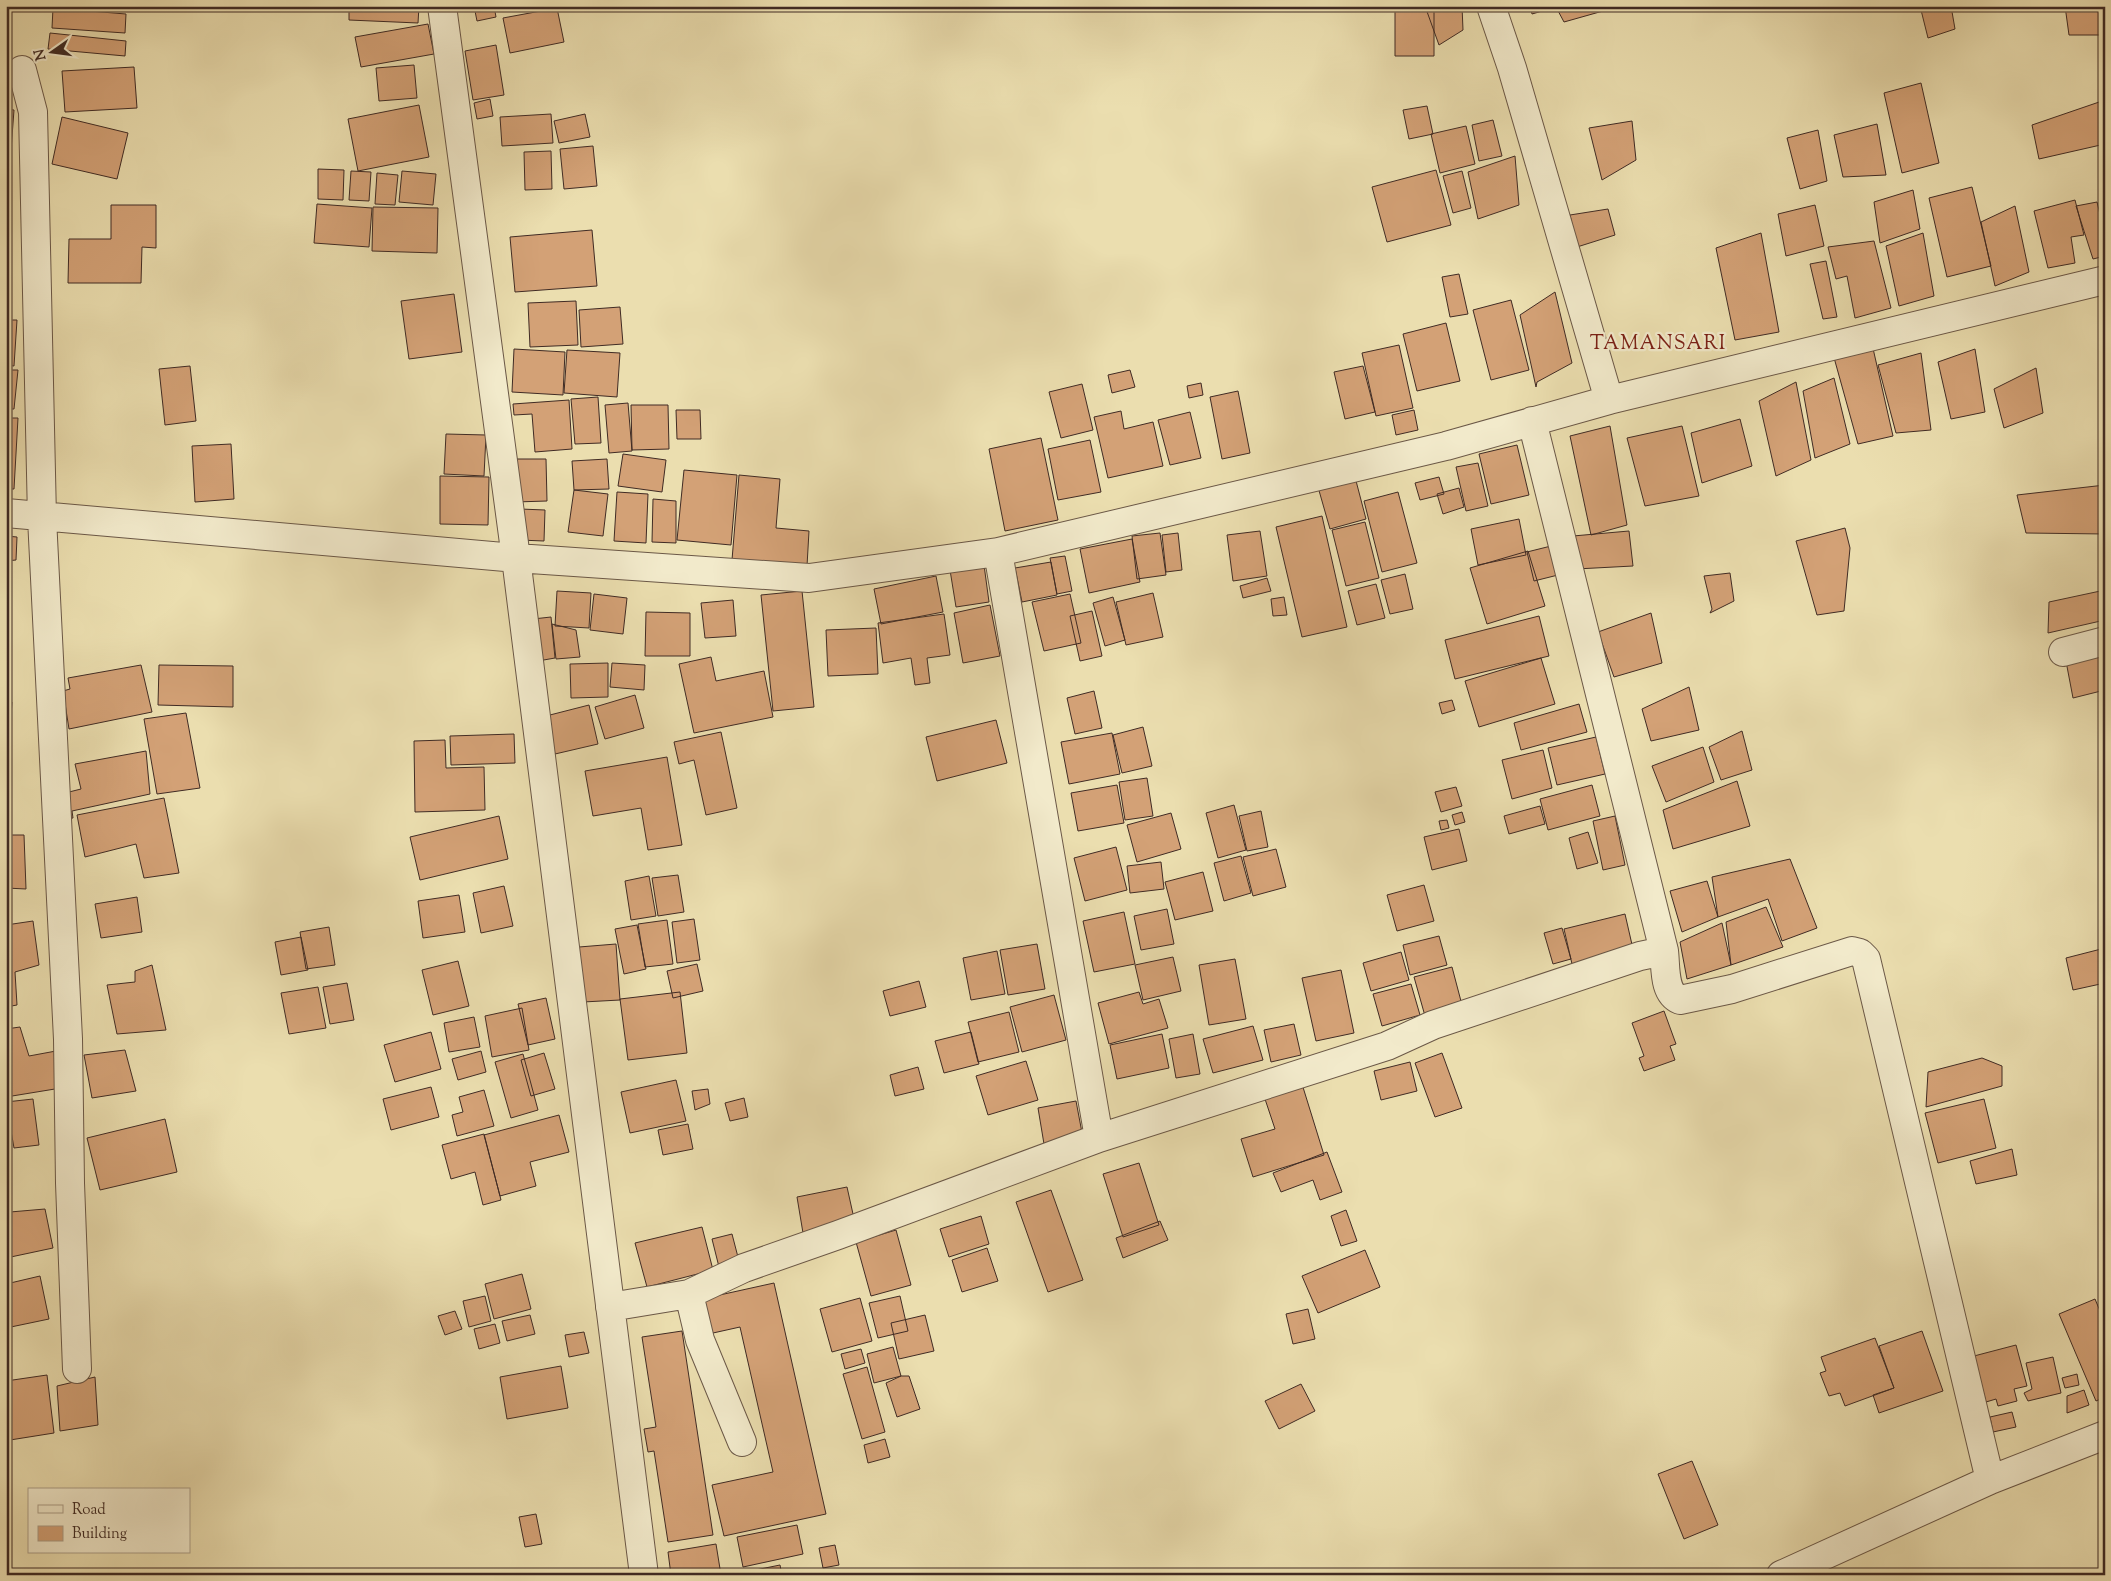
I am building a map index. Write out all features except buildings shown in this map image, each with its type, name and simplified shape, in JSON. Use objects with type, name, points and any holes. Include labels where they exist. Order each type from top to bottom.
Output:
[{"type":"street","points":[[442,6],[516,558],[644,1575]]},
{"type":"street","points":[[1491,6],[1512,68],[1609,400]]},
{"type":"street","points":[[22,70],[33,112],[42,518],[68,1039],[70,1193],[77,1369]]},
{"type":"street","points":[[6,513],[42,518],[516,558],[809,578],[998,552],[1446,446],[1609,400],[2105,280]]},
{"type":"street","points":[[1532,421],[1664,951],[1668,988],[1674,998],[1680,1000],[1732,989],[1852,951],[1860,953],[1866,959],[1990,1480]]},
{"type":"street","points":[[998,552],[1099,1138]]},
{"type":"street","points":[[2063,652],[2105,641]]},
{"type":"street","points":[[610,1307],[689,1294],[744,1268],[1099,1138],[1387,1046],[1432,1025],[1640,956],[1664,951]]},
{"type":"street","points":[[689,1294],[700,1340],[742,1442]]},
{"type":"street","points":[[1781,1575],[1990,1480],[2105,1435]]},
{"type":"district","name":"TAMANSARI","points":[[1658,344]]}]
